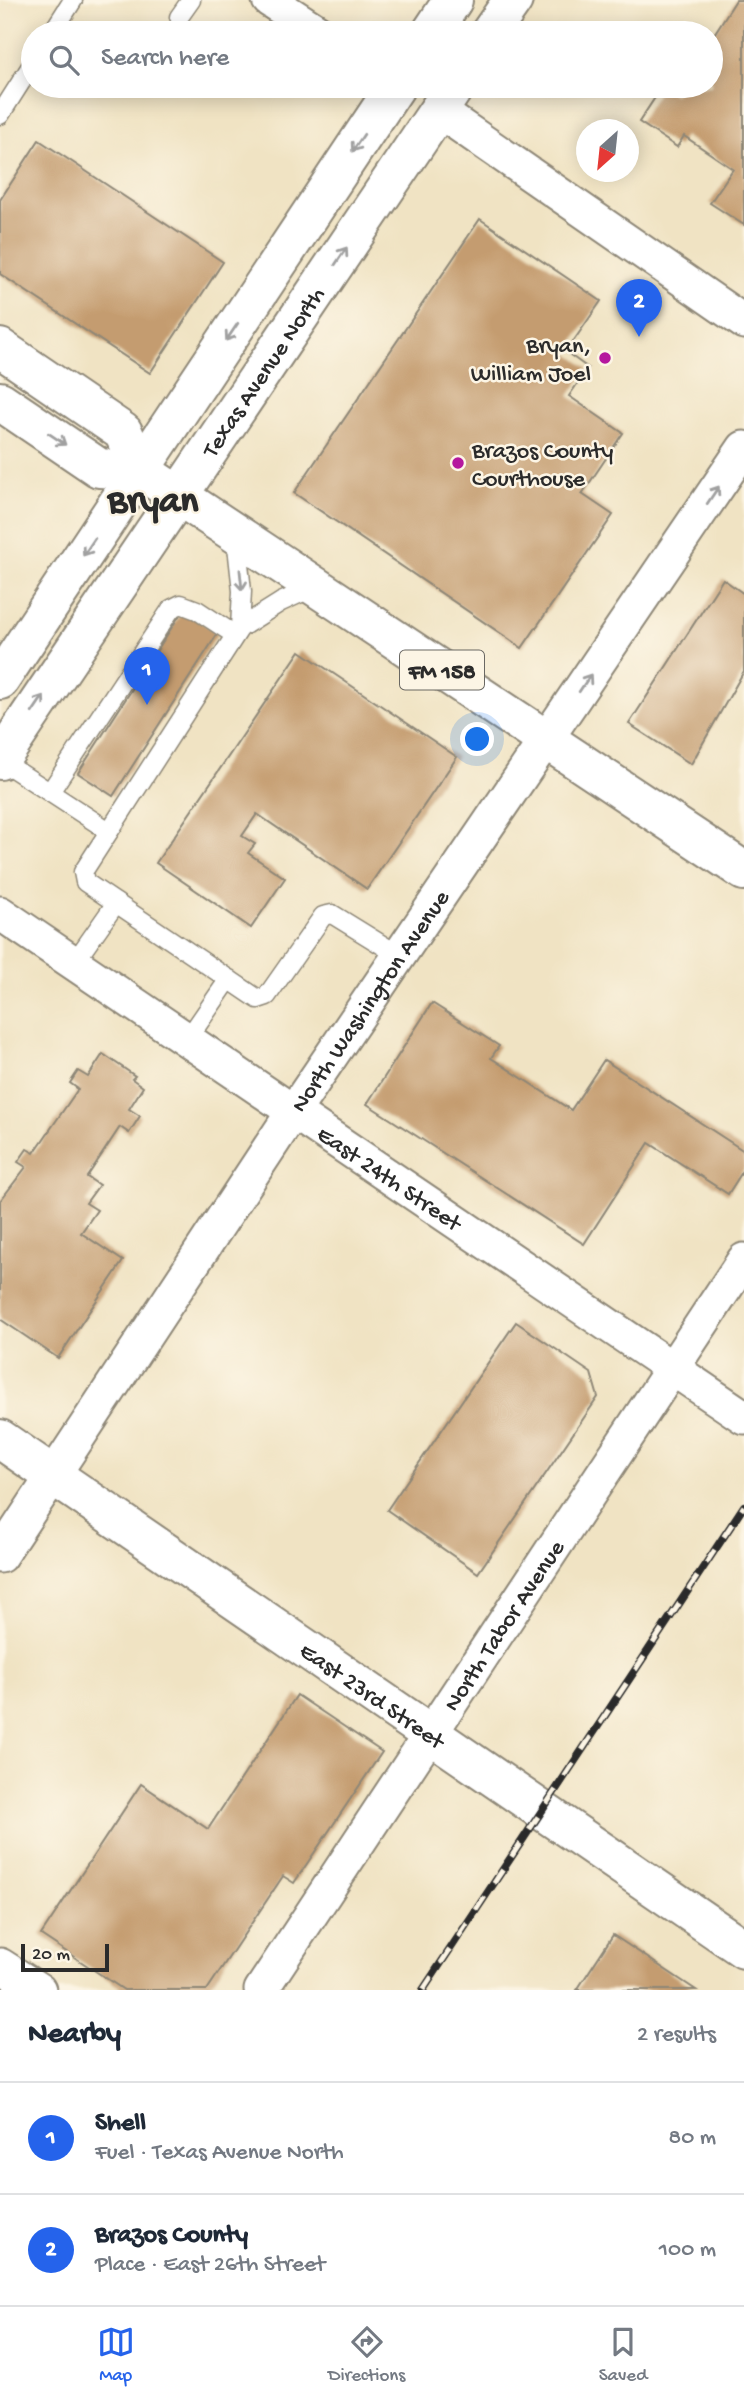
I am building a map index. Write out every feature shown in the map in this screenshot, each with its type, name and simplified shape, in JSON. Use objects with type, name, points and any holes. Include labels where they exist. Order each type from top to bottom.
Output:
[{"type":"main road","points":[[439,21],[453,0]]},
{"type":"main road","points":[[498,21],[513,0]]},
{"type":"main road","name":"Texas Avenue North","points":[[5,661],[140,470],[388,98]]},
{"type":"main road","name":"Texas Avenue North","points":[[0,760],[447,98]]},
{"type":"main road","points":[[0,348],[124,432],[140,470]]},
{"type":"main road","name":"FM 158","points":[[0,401],[99,468],[140,470],[178,494],[744,871]]},
{"type":"main road","name":"East 23rd Street","points":[[0,1438],[744,1949]]},
{"type":"street","points":[[269,0],[301,21]]},
{"type":"street","points":[[447,98],[744,322]]},
{"type":"street","name":"North Washington Avenue","points":[[0,1556],[293,1111],[744,448]]},
{"type":"street","name":"East 24th Street","points":[[0,914],[744,1417]]},
{"type":"street","name":"North Tabor Avenue","points":[[261,1990],[744,1261]]},
{"type":"street","points":[[0,1965],[39,1990]]},
{"type":"lane","points":[[60,21],[73,0]]},
{"type":"lane","points":[[179,17],[191,0]]},
{"type":"lane","points":[[0,115],[21,82]]},
{"type":"lane","points":[[235,533],[242,591],[237,631]]},
{"type":"lane","points":[[316,586],[281,602],[237,631],[208,663],[137,772],[109,831],[83,872],[85,882],[258,999],[267,996],[323,916],[332,914],[400,956]]},
{"type":"lane","points":[[50,792],[91,741],[136,673],[161,634],[171,609],[181,604],[237,631]]},
{"type":"lane","points":[[0,760],[109,831]]},
{"type":"lane","points":[[74,963],[116,903]]},
{"type":"lane","points":[[187,1040],[229,979]]},
{"type":"building","points":[[736,0],[744,0],[744,225],[710,203],[733,169],[684,136],[677,147],[639,122],[655,98],[723,98],[723,21]]},
{"type":"building","points":[[39,140],[223,262],[150,373],[0,274],[0,200]]},
{"type":"building","name":"Brazos County Courthouse","points":[[480,219],[601,301],[566,352],[588,368],[569,396],[623,433],[582,494],[613,515],[522,648],[294,493]]},
{"type":"building","points":[[723,579],[744,594],[744,671],[691,764],[629,724]]},
{"type":"building","points":[[183,610],[218,633],[113,796],[78,773]]},
{"type":"building","points":[[300,651],[457,757],[367,889],[257,814],[242,836],[255,844],[248,853],[285,878],[251,928],[156,863]]},
{"type":"building","points":[[432,1003],[499,1046],[491,1058],[571,1110],[604,1060],[744,1151],[744,1169],[728,1194],[649,1143],[584,1244],[367,1104]]},
{"type":"building","points":[[103,1054],[135,1076],[132,1079],[143,1087],[129,1109],[140,1116],[129,1133],[120,1127],[87,1177],[99,1185],[86,1203],[97,1210],[81,1233],[123,1261],[58,1358],[0,1319],[0,1201],[26,1167],[18,1162],[27,1149],[34,1153],[78,1089],[70,1083],[78,1071],[88,1077]]},
{"type":"building","points":[[516,1322],[591,1373],[598,1397],[478,1573],[387,1510]]},
{"type":"building","points":[[297,1695],[382,1752],[294,1883],[283,1876],[207,1990],[124,1990],[41,1935],[141,1784],[208,1829]]},
{"type":"building","points":[[613,1935],[696,1990],[577,1990]]},
{"type":"railway","points":[[423,1990],[744,1506]]},
{"type":"place","name":"Brazos County","points":[[639,337]]},
{"type":"place","name":"Bryan, William Joel","points":[[605,358]]},
{"type":"place","name":"Brazos County Courthouse","points":[[458,463]]},
{"type":"place","name":"Shell","points":[[147,705]]},
{"type":"district","name":"Bryan","points":[[153,497]]}]
